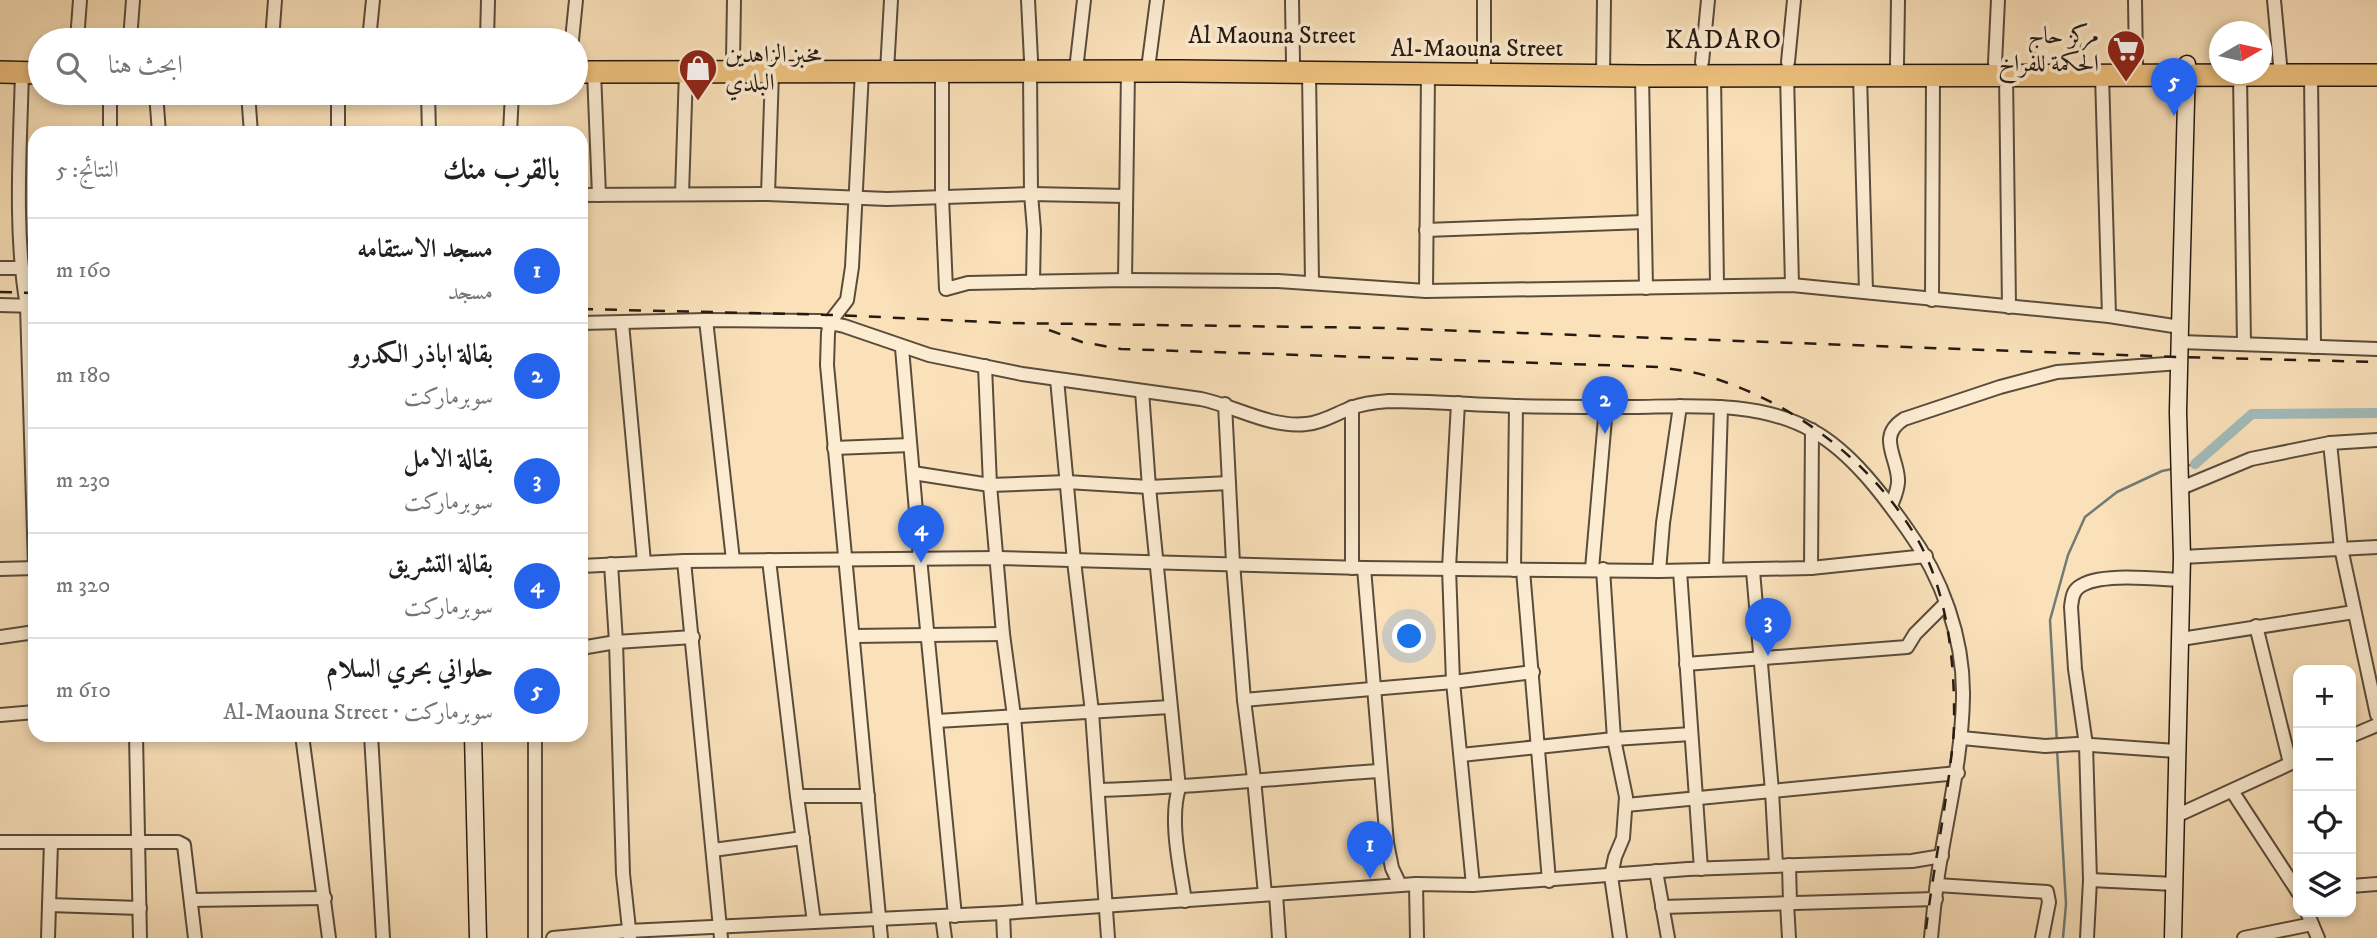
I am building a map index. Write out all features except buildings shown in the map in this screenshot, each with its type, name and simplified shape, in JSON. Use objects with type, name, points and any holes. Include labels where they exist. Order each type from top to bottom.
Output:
[{"type":"highway","points":[[0,59],[28,60]]},
{"type":"highway","name":"Al Maouna Street","points":[[588,61],[644,66],[733,60],[887,66],[1031,66],[1077,61],[1149,61],[1301,68],[1484,62],[1603,68],[1708,69],[1817,69],[1897,64],[2001,69],[2136,64],[2186,69],[2209,66]]},
{"type":"highway","points":[[2272,64],[2377,63]]},
{"type":"highway","name":"Al-Maouna Street","points":[[588,72],[644,66],[686,71],[772,72],[862,71],[887,66],[942,71],[1031,66],[1128,71],[1301,68],[1428,73],[1603,68],[1642,76],[1708,69]]},
{"type":"highway","points":[[1817,69],[1860,75],[1933,75],[2001,69],[2102,75],[2186,69],[2209,72]]},
{"type":"highway","points":[[0,72],[28,73]]},
{"type":"highway","points":[[2272,75],[2377,75]]},
{"type":"street","points":[[78,28],[80,0]]},
{"type":"street","points":[[131,28],[132,0]]},
{"type":"street","points":[[273,28],[275,0]]},
{"type":"street","points":[[370,28],[373,0]]},
{"type":"street","points":[[487,28],[488,0]]},
{"type":"street","points":[[573,28],[576,0]]},
{"type":"street","points":[[733,60],[734,0]]},
{"type":"street","points":[[887,66],[891,0]]},
{"type":"street","points":[[1028,0],[1033,282]]},
{"type":"street","points":[[1077,61],[1084,0]]},
{"type":"street","points":[[1149,61],[1157,0]]},
{"type":"street","points":[[1292,0],[1301,68],[1312,282]]},
{"type":"street","points":[[1484,0],[1484,62]]},
{"type":"street","points":[[1603,68],[1604,0]]},
{"type":"street","points":[[1708,0],[1708,69],[1717,285]]},
{"type":"street","points":[[1793,285],[1787,68],[1794,0]]},
{"type":"street","points":[[1897,64],[1898,0]]},
{"type":"street","points":[[1998,0],[2009,307]]},
{"type":"street","points":[[2135,0],[2136,64]]},
{"type":"street","points":[[2272,43],[2274,0]]},
{"type":"street","points":[[2173,938],[2182,580],[2180,334],[2186,69]]},
{"type":"street","points":[[682,194],[686,71]]},
{"type":"street","points":[[862,71],[848,300],[831,322],[827,365],[881,938]]},
{"type":"street","points":[[942,71],[942,197],[946,289],[968,283],[1125,280],[1312,282],[1426,291],[1793,285],[2109,316],[2180,334],[2244,344],[2377,349]]},
{"type":"street","points":[[1125,280],[1128,71]]},
{"type":"street","points":[[768,194],[772,72]]},
{"type":"street","points":[[1426,291],[1428,73]]},
{"type":"street","points":[[1860,75],[1866,291]]},
{"type":"street","points":[[1932,300],[1933,75]]},
{"type":"street","points":[[2102,75],[2109,316]]},
{"type":"street","points":[[2311,75],[2314,347]]},
{"type":"street","points":[[1642,76],[1646,288]]},
{"type":"street","points":[[2240,84],[2244,344]]},
{"type":"street","points":[[588,98],[599,195]]},
{"type":"street","points":[[29,126],[30,105]]},
{"type":"street","points":[[110,105],[110,126]]},
{"type":"street","points":[[157,105],[158,126]]},
{"type":"street","points":[[249,105],[250,126]]},
{"type":"street","points":[[338,105],[338,126]]},
{"type":"street","points":[[428,105],[429,126]]},
{"type":"street","points":[[510,126],[511,105]]},
{"type":"street","points":[[28,138],[22,268],[28,293]]},
{"type":"street","points":[[588,195],[768,194],[856,198],[1031,194],[1126,196]]},
{"type":"street","points":[[1426,230],[1644,222]]},
{"type":"street","points":[[0,268],[22,268]]},
{"type":"street","points":[[0,305],[28,306]]},
{"type":"street","points":[[706,320],[733,560]]},
{"type":"street","points":[[588,323],[706,320],[831,322],[929,355],[1057,379],[1225,404],[1259,418],[1294,424],[1307,424],[1352,407],[1389,401],[1516,406],[1721,407],[1775,415],[1812,430],[1835,445],[1891,506],[1926,556],[1958,640],[1962,668],[1962,738],[1937,885],[1931,938]]},
{"type":"street","points":[[622,323],[644,562]]},
{"type":"street","points":[[902,348],[937,721],[949,916],[945,938]]},
{"type":"street","points":[[1891,506],[1898,479],[1890,447],[1890,432],[1904,419],[2000,387],[2057,372],[2180,363]]},
{"type":"street","points":[[985,366],[990,485],[1003,634],[1014,716],[1030,911]]},
{"type":"street","points":[[1057,379],[1074,561],[1092,712],[1108,938]]},
{"type":"street","points":[[1142,391],[1179,788],[1176,807],[1177,836],[1185,901]]},
{"type":"street","points":[[1225,404],[1233,563],[1244,700],[1270,894],[1279,938]]},
{"type":"street","points":[[1458,404],[1449,568],[1453,682],[1473,885]]},
{"type":"street","points":[[1516,406],[1518,570],[1533,672],[1549,881]]},
{"type":"street","points":[[1659,571],[1667,489],[1680,406]]},
{"type":"street","points":[[1352,407],[1358,568],[1374,689],[1387,843],[1392,867],[1400,885]]},
{"type":"street","points":[[1606,407],[1597,569],[1614,739],[1625,787],[1623,838],[1611,876],[1620,938]]},
{"type":"street","points":[[1716,569],[1721,407]]},
{"type":"street","points":[[1811,568],[1812,430]]},
{"type":"street","points":[[2181,482],[2251,459],[2330,443],[2377,440]]},
{"type":"street","points":[[2330,443],[2341,548],[2377,715]]},
{"type":"street","points":[[834,448],[910,445]]},
{"type":"street","points":[[913,473],[990,485],[1067,481],[1149,487],[1229,483]]},
{"type":"street","points":[[2182,557],[2377,547]]},
{"type":"street","points":[[588,566],[733,560],[998,558],[1358,568],[1753,571],[1926,556]]},
{"type":"street","points":[[769,560],[803,838],[812,922],[811,938]]},
{"type":"street","points":[[684,561],[720,932]]},
{"type":"street","points":[[611,564],[623,874],[629,934]]},
{"type":"street","points":[[0,569],[28,567]]},
{"type":"street","points":[[1681,571],[1701,869]]},
{"type":"street","points":[[1753,571],[1773,791],[1788,903],[1789,938]]},
{"type":"street","points":[[2087,938],[2090,880],[2071,607],[2076,589],[2089,582],[2113,578],[2182,580]]},
{"type":"street","points":[[1686,664],[1907,647],[1946,603]]},
{"type":"street","points":[[2181,639],[2354,612]]},
{"type":"street","points":[[2256,626],[2293,757]]},
{"type":"street","points":[[0,637],[28,633]]},
{"type":"street","points":[[854,636],[1003,634]]},
{"type":"street","points":[[588,648],[616,642],[693,637]]},
{"type":"street","points":[[1244,700],[1453,682],[1533,672]]},
{"type":"street","points":[[937,721],[1170,707]]},
{"type":"street","points":[[0,715],[28,713]]},
{"type":"street","points":[[2356,734],[2377,724]]},
{"type":"street","points":[[1461,755],[1692,734]]},
{"type":"street","points":[[1962,738],[2045,746],[2081,745],[2176,751]]},
{"type":"street","points":[[136,742],[141,938]]},
{"type":"street","points":[[303,742],[329,938]]},
{"type":"street","points":[[370,742],[383,938]]},
{"type":"street","points":[[473,742],[478,938]]},
{"type":"street","points":[[535,742],[536,938]]},
{"type":"street","points":[[2176,816],[2293,761]]},
{"type":"street","points":[[1099,790],[1179,788],[1254,779],[1380,771]]},
{"type":"street","points":[[1626,805],[1958,774]]},
{"type":"street","points":[[2232,791],[2293,882]]},
{"type":"street","points":[[797,796],[868,796]]},
{"type":"street","points":[[713,850],[803,838]]},
{"type":"street","points":[[0,842],[178,842],[184,845],[195,938]]},
{"type":"street","points":[[48,938],[51,842]]},
{"type":"street","points":[[553,938],[720,932],[812,922],[1003,913],[1416,884],[1473,885],[1549,881],[1657,871],[1912,861],[1942,856]]},
{"type":"street","points":[[1657,871],[1668,938]]},
{"type":"street","points":[[2090,880],[2175,884]]},
{"type":"street","points":[[1416,884],[1417,938]]},
{"type":"street","points":[[2356,886],[2377,884]]},
{"type":"street","points":[[1937,885],[2047,892],[2049,902],[2042,938]]},
{"type":"street","points":[[191,900],[325,898]]},
{"type":"street","points":[[1662,907],[1936,899]]},
{"type":"street","points":[[49,905],[140,908]]},
{"type":"street","points":[[1003,913],[1004,938]]},
{"type":"street","points":[[2244,938],[2309,918],[2318,938]]},
{"type":"waterway","points":[[2195,464],[2252,414],[2377,413]]},
{"type":"waterway","points":[[2186,466],[2195,464]]},
{"type":"waterway","points":[[2057,743],[2050,620],[2068,555],[2085,517],[2117,492],[2172,469]]},
{"type":"waterway","points":[[2057,749],[2066,904],[2063,938]]},
{"type":"railway","points":[[0,292],[28,293]]},
{"type":"railway","points":[[588,309],[836,315],[1008,323],[1384,328],[2377,362]]},
{"type":"railway","points":[[1049,330],[1082,342],[1121,349],[1660,367],[1701,374],[1739,387],[1800,419],[1829,439],[1879,486],[1901,513],[1929,563],[1948,630],[1953,677],[1954,729],[1925,938]]},
{"type":"place","name":"مركز حاج الحكمة للفراخ","points":[[2126,83]]},
{"type":"place","name":"مخبز الزاهدين البلدي","points":[[698,102]]},
{"type":"place","name":"حلواني بحري السلام","points":[[2174,116]]},
{"type":"place","name":"بقالة اباذر الكدرو","points":[[1605,434]]},
{"type":"place","name":"بقالة التشريق","points":[[921,563]]},
{"type":"place","name":"بقالة الامل","points":[[1768,656]]},
{"type":"place","name":"مسجد الاستقامه","points":[[1370,879]]},
{"type":"district","name":"KADARO","points":[[1724,39]]}]
